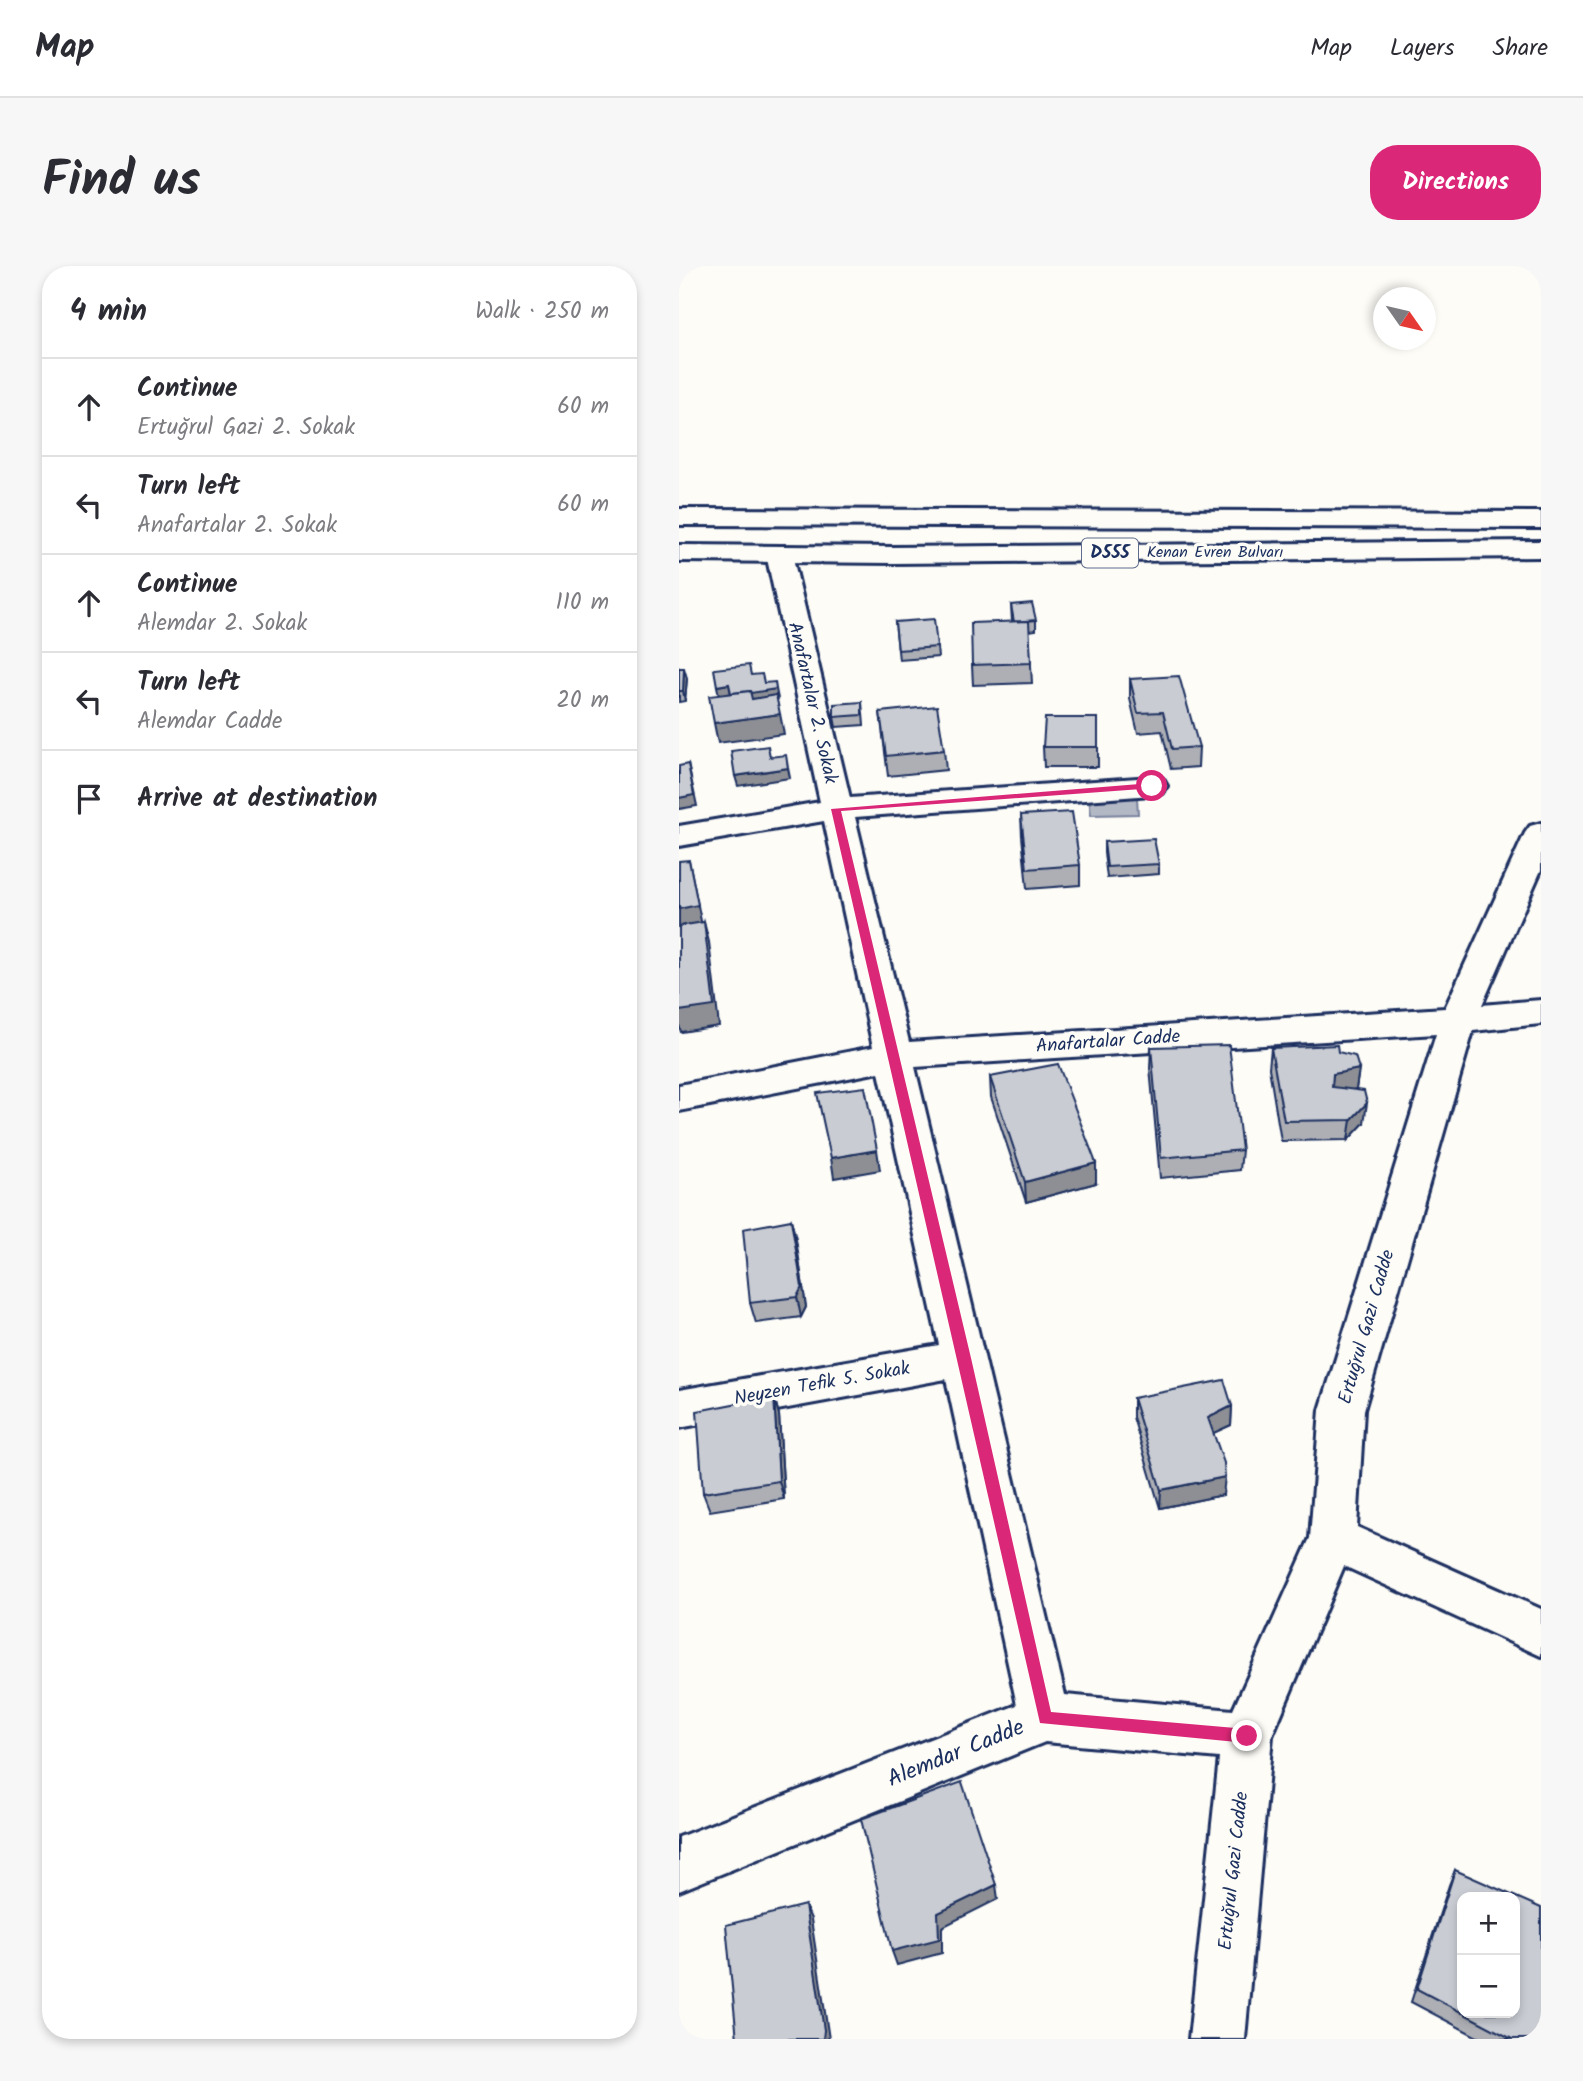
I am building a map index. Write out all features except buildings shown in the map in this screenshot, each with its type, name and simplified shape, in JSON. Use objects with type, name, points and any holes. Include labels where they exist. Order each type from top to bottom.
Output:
[{"type":"street","name":"Kenan Evren Bulvarı","points":[[679,517],[1541,520]]},
{"type":"street","name":"Kenan Evren Bulvarı","points":[[679,553],[1541,549]]},
{"type":"street","name":"Anafartalar 2. Sokak","points":[[779,554],[965,1358],[1045,1718]]},
{"type":"street","points":[[679,836],[836,809],[1152,786]]},
{"type":"street","name":"Ertuğrul Gazi Cadde","points":[[1217,2039],[1247,1736],[1333,1538],[1342,1410],[1458,1020],[1541,833]]},
{"type":"street","name":"Anafartalar Cadde","points":[[679,1098],[893,1056],[1458,1020],[1541,1012]]},
{"type":"street","name":"Neyzen Tefik 5. Sokak","points":[[679,1409],[965,1358]]},
{"type":"street","points":[[1333,1538],[1541,1633]]},
{"type":"street","name":"Alemdar Cadde","points":[[679,1864],[1045,1718],[1247,1736]]},
{"type":"shaded area","points":[[1137,797],[1138,814],[1091,815],[1089,798]]},
{"type":"route","points":[[1152,786],[836,809],[965,1358],[1045,1718],[1247,1736]]}]
